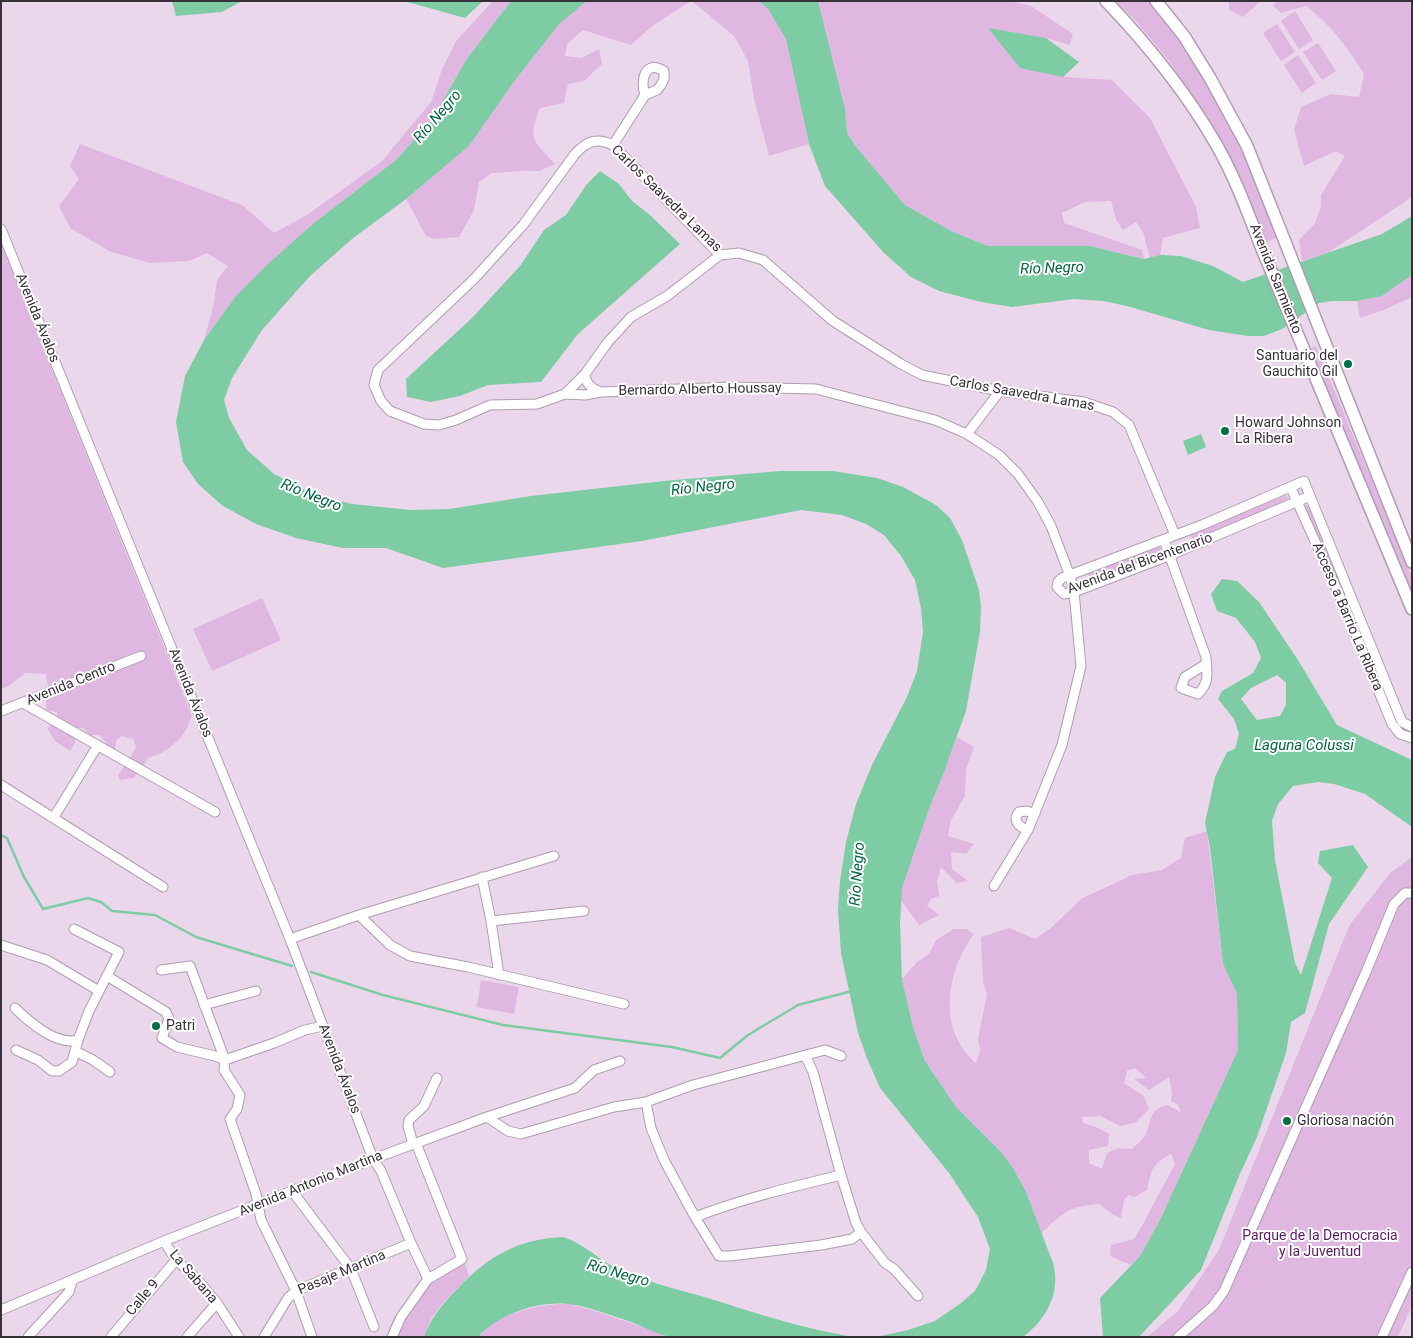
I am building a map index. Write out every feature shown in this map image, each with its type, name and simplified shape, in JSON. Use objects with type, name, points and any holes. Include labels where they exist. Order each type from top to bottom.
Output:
[{"type":"main road","name":"Avenida Sarmiento","points":[[1106,1],[1134,32],[1183,94],[1216,144],[1240,192],[1412,609]]},
{"type":"main road","name":"Avenida Sarmiento","points":[[1156,1],[1184,36],[1210,78],[1247,146],[1412,562]]},
{"type":"street","points":[[613,145],[645,95]]},
{"type":"street","name":"Carlos Saavedra Lamas","points":[[378,370],[474,280],[523,225],[575,154],[585,144],[604,141],[613,145],[720,254],[739,253],[763,260],[833,321],[901,364],[922,375],[1000,391],[1084,402],[1113,412],[1130,425],[1179,534],[1190,548]]},
{"type":"street","name":"Avenida Ávalos","points":[[1,229],[290,939],[373,1159],[381,1171],[428,1279]]},
{"type":"street","points":[[565,394],[585,374],[608,342],[632,317],[667,296],[720,254]]},
{"type":"street","name":"Bernardo Alberto Houssay","points":[[378,370],[374,385],[380,401],[390,411],[424,424],[439,425],[456,420],[490,405],[536,404],[565,394],[584,395],[600,392],[731,386],[816,389],[935,420],[967,434],[999,455],[1018,474],[1052,526],[1074,592],[1081,666],[1062,745],[1035,814],[1028,830],[994,886]]},
{"type":"street","points":[[585,374],[586,382],[589,386],[600,392]]},
{"type":"street","points":[[967,434],[1000,391]]},
{"type":"street","name":"Avenida del Bicentenario","points":[[1304,482],[1310,496],[1190,548],[1074,592],[1064,594],[1057,587],[1058,582],[1062,578],[1164,540],[1292,488],[1304,482]]},
{"type":"street","name":"Acceso a Barrio La Ribera","points":[[1292,488],[1346,610],[1392,724],[1400,734],[1412,738]]},
{"type":"street","points":[[1310,496],[1402,722],[1412,728]]},
{"type":"street","points":[[1164,540],[1168,556],[1206,657],[1206,664]]},
{"type":"street","points":[[1346,610],[1355,605]]},
{"type":"street","name":"Avenida Centro","points":[[1,711],[141,656]]},
{"type":"street","points":[[23,702],[215,812]]},
{"type":"street","points":[[54,817],[98,745]]},
{"type":"street","points":[[1,785],[163,887]]},
{"type":"street","points":[[1028,830],[1018,825],[1016,820],[1017,814],[1027,811],[1035,814]]},
{"type":"street","points":[[290,939],[359,915],[554,856]]},
{"type":"street","points":[[482,877],[499,976]]},
{"type":"street","points":[[1178,1337],[1213,1306],[1224,1291],[1366,972],[1394,904],[1405,893],[1412,893]]},
{"type":"street","points":[[491,921],[584,911]]},
{"type":"street","points":[[359,915],[390,946],[410,956],[468,967],[499,976],[624,1004]]},
{"type":"street","points":[[16,1050],[38,1060],[52,1071],[59,1071],[72,1062],[89,1011],[119,952],[74,929]]},
{"type":"street","points":[[1,945],[47,960],[100,991]]},
{"type":"street","points":[[161,970],[190,966],[225,1060],[224,1070],[240,1095],[236,1109],[230,1119],[256,1194],[260,1220],[296,1291],[312,1337]]},
{"type":"street","points":[[107,976],[166,1012],[169,1019],[162,1038],[177,1047],[225,1060],[305,1030],[323,1026]]},
{"type":"street","points":[[204,1005],[256,991]]},
{"type":"street","points":[[15,1008],[46,1033],[71,1042],[78,1040]]},
{"type":"street","points":[[486,1117],[508,1130],[521,1134],[614,1107],[646,1102],[693,1085],[825,1050],[841,1056]]},
{"type":"street","points":[[75,1051],[93,1060],[110,1072]]},
{"type":"street","points":[[805,1056],[818,1087],[841,1175],[861,1232],[885,1262],[894,1269],[918,1296]]},
{"type":"street","name":"Avenida Antonio Martina","points":[[1,1310],[164,1241],[373,1159],[486,1117],[575,1088],[594,1070],[620,1061]]},
{"type":"street","points":[[392,1337],[401,1317],[428,1279],[462,1258],[408,1126],[409,1120],[424,1106],[437,1078]]},
{"type":"street","points":[[646,1102],[651,1128],[664,1160],[719,1256],[822,1245],[852,1239],[861,1232]]},
{"type":"street","points":[[695,1217],[781,1189],[841,1175]]},
{"type":"street","points":[[292,1191],[351,1269],[374,1327]]},
{"type":"street","name":"La Sabana","points":[[164,1241],[176,1260],[197,1279],[217,1303],[239,1337]]},
{"type":"street","name":"Pasaje Martina","points":[[264,1337],[288,1298],[296,1291],[411,1243]]},
{"type":"street","name":"Calle 9","points":[[111,1337],[176,1260]]},
{"type":"street","points":[[1382,1337],[1412,1272]]},
{"type":"street","points":[[28,1337],[69,1292],[72,1281]]},
{"type":"street","points":[[186,1337],[217,1303]]},
{"type":"green space","points":[[493,1],[511,1],[466,60],[432,120],[396,160],[314,223],[269,263],[236,296],[204,340],[214,303],[217,280],[228,266],[207,253],[189,261],[150,263],[109,251],[70,228],[59,206],[79,179],[70,166],[80,144],[242,205],[274,233],[307,215],[382,161],[431,102],[442,69],[456,41]]},
{"type":"green space","points":[[587,1],[691,1],[652,26],[631,45],[583,30],[567,44],[565,56],[581,58],[599,49],[602,64],[584,81],[568,84],[564,103],[540,108],[533,134],[538,145],[555,164],[539,171],[492,173],[479,182],[474,210],[459,237],[434,239],[426,236],[406,199],[469,146],[513,83],[559,24]]},
{"type":"green space","points":[[692,1],[759,1],[768,9],[786,39],[809,144],[769,156],[754,99],[748,61],[734,36]]},
{"type":"green space","points":[[818,1],[1009,1],[1031,6],[1073,34],[1070,45],[1046,38],[1063,77],[1112,80],[1150,118],[1196,207],[1200,228],[1163,238],[1160,255],[1150,258],[1143,232],[1136,222],[1123,230],[1116,220],[1111,201],[1085,202],[1062,213],[1064,223],[1142,250],[1144,259],[1090,246],[988,246],[951,231],[905,205],[857,148],[847,133],[845,109]]},
{"type":"green space","points":[[1115,1],[1148,1],[1184,49],[1206,82],[1234,135],[1278,237],[1267,242],[1234,168],[1208,117],[1166,57],[1135,20]]},
{"type":"green space","points":[[1229,1],[1261,1],[1243,17],[1229,10]]},
{"type":"green space","points":[[1278,1],[1412,1],[1412,195],[1406,201],[1329,252],[1302,261],[1299,240],[1315,223],[1321,207],[1321,195],[1345,156],[1336,151],[1304,166],[1294,130],[1301,107],[1331,94],[1359,97],[1364,74],[1338,37],[1315,13],[1306,6],[1281,13],[1273,6]]},
{"type":"green space","points":[[1295,11],[1313,40],[1299,49],[1281,21]]},
{"type":"green space","points":[[1277,24],[1295,52],[1281,61],[1263,33]]},
{"type":"green space","points":[[1318,43],[1336,71],[1322,80],[1303,52]]},
{"type":"green space","points":[[1298,55],[1316,83],[1302,93],[1284,65]]},
{"type":"green space","points":[[1,244],[192,716],[179,740],[164,751],[149,757],[134,778],[120,780],[118,775],[136,747],[133,739],[122,736],[116,741],[115,749],[110,754],[107,744],[100,735],[90,735],[83,728],[76,728],[75,743],[70,751],[55,741],[47,728],[58,719],[57,712],[46,710],[46,700],[58,694],[48,687],[46,674],[25,673],[10,685],[1,689],[1,373],[3,368],[1,367]]},
{"type":"green space","points":[[1412,275],[1412,297],[1360,318],[1357,301],[1382,296]]},
{"type":"green space","points":[[1316,346],[1412,577],[1412,600],[1308,349]]},
{"type":"green space","points":[[1286,495],[1289,501],[1193,541],[1190,535]]},
{"type":"green space","points":[[1311,504],[1351,601],[1346,602],[1304,506]]},
{"type":"green space","points":[[1160,547],[1163,554],[1091,580],[1088,573]]},
{"type":"green space","points":[[262,598],[281,640],[212,671],[193,629]]},
{"type":"green space","points":[[1354,611],[1400,722],[1412,730],[1412,734],[1402,731],[1396,724],[1351,613]]},
{"type":"green space","points":[[957,737],[974,747],[966,769],[965,796],[951,820],[948,836],[974,844],[966,854],[951,852],[952,869],[968,881],[957,883],[941,867],[937,881],[939,896],[931,899],[927,906],[939,915],[919,925],[901,900],[902,888],[929,809]]},
{"type":"green space","points":[[1207,831],[1223,964],[1237,994],[1238,1050],[1160,1220],[1140,1256],[1131,1265],[1110,1256],[1111,1245],[1134,1239],[1175,1164],[1171,1154],[1153,1168],[1147,1190],[1134,1197],[1128,1195],[1124,1200],[1121,1218],[1099,1204],[1080,1207],[1066,1212],[1041,1234],[1026,1192],[1013,1168],[1001,1152],[956,1107],[925,1061],[913,1027],[902,979],[917,962],[929,954],[936,940],[954,929],[966,929],[974,934],[964,949],[957,965],[952,982],[950,1000],[955,1034],[964,1050],[976,1063],[980,1051],[978,1038],[987,994],[983,983],[981,937],[1009,928],[1035,939],[1051,928],[1081,899],[1132,875],[1162,870],[1181,858],[1185,838]],"holes":[[[1135,1068],[1146,1078],[1134,1079],[1149,1090],[1169,1077],[1172,1093],[1171,1101],[1178,1105],[1181,1112],[1167,1105],[1160,1108],[1153,1114],[1144,1137],[1132,1149],[1119,1148],[1107,1153],[1102,1169],[1089,1163],[1089,1150],[1108,1146],[1109,1134],[1083,1123],[1082,1117],[1101,1116],[1120,1126],[1135,1123],[1149,1109],[1144,1096],[1124,1083],[1127,1071]]]},
{"type":"green space","name":"Parque de la Democracia y la Juventud","points":[[1412,857],[1412,1306],[1398,1337],[1147,1337],[1178,1311],[1219,1250],[1349,926],[1390,873]]},
{"type":"green space","points":[[481,980],[519,987],[514,1014],[477,1007]]},
{"type":"green space","points":[[464,1261],[469,1276],[432,1317],[424,1337],[386,1337],[393,1319],[421,1290]]},
{"type":"green space","points":[[569,1304],[598,1312],[671,1337],[478,1337],[505,1317],[526,1309]]},
{"type":"water","points":[[172,1],[242,1],[222,12],[176,16]]},
{"type":"water","points":[[404,1],[483,1],[465,18]]},
{"type":"water","name":"Río Negro","points":[[511,1],[587,1],[559,24],[513,83],[469,146],[406,199],[352,239],[310,276],[262,330],[232,378],[224,400],[229,418],[247,450],[274,474],[313,494],[352,504],[411,510],[449,509],[531,496],[664,481],[780,471],[833,471],[877,478],[903,487],[936,505],[950,518],[962,540],[979,590],[981,607],[980,632],[966,711],[902,888],[900,924],[902,979],[913,1027],[925,1061],[956,1107],[1001,1152],[1013,1168],[1026,1192],[1053,1263],[1055,1284],[1050,1304],[1039,1322],[1023,1337],[876,1337],[908,1330],[935,1321],[961,1303],[975,1291],[986,1270],[990,1249],[978,1217],[949,1173],[880,1088],[858,1033],[841,953],[838,910],[846,842],[856,804],[872,765],[907,697],[917,671],[923,632],[921,608],[915,580],[901,556],[884,535],[866,524],[842,515],[801,510],[642,541],[443,568],[386,548],[343,548],[296,538],[256,524],[223,506],[198,484],[183,462],[176,422],[185,376],[204,340],[236,296],[269,263],[314,223],[396,160],[432,120],[466,60]]},
{"type":"water","name":"Río Negro","points":[[759,1],[818,1],[845,109],[847,133],[857,148],[905,205],[951,231],[988,246],[1090,246],[1144,259],[1160,255],[1181,256],[1213,266],[1243,282],[1382,234],[1412,216],[1412,275],[1382,296],[1357,301],[1319,303],[1282,329],[1264,336],[1248,336],[1209,330],[1127,306],[1103,301],[1074,299],[1012,307],[981,302],[939,291],[911,277],[884,253],[825,186],[809,144],[786,39],[768,9]]},
{"type":"water","points":[[988,28],[1046,38],[1079,62],[1063,77],[1020,68]]},
{"type":"water","points":[[600,171],[619,184],[632,201],[650,215],[680,244],[578,334],[541,382],[488,385],[460,396],[431,402],[407,397],[406,379],[472,318],[520,266],[544,230],[566,215],[587,184]]},
{"type":"water","points":[[1201,434],[1206,447],[1188,455],[1183,441]]},
{"type":"water","name":"Laguna Colussi","points":[[1222,579],[1237,581],[1259,602],[1298,660],[1337,725],[1412,760],[1412,827],[1365,794],[1334,784],[1318,782],[1293,786],[1278,804],[1272,821],[1275,860],[1295,963],[1301,975],[1332,878],[1318,863],[1320,851],[1353,845],[1368,867],[1329,924],[1305,1013],[1291,1022],[1286,1053],[1257,1137],[1201,1270],[1139,1337],[1103,1337],[1100,1298],[1140,1256],[1160,1220],[1238,1050],[1237,994],[1223,964],[1210,847],[1205,823],[1215,777],[1227,752],[1235,749],[1239,734],[1234,719],[1218,699],[1222,691],[1253,673],[1261,658],[1255,642],[1236,618],[1217,611],[1211,594]],"holes":[[[1277,675],[1286,683],[1286,705],[1280,716],[1257,720],[1241,699],[1251,688]]]},
{"type":"water","name":"Río Negro","points":[[563,1237],[579,1244],[614,1267],[647,1280],[787,1322],[853,1337],[674,1337],[592,1309],[568,1304],[556,1304],[531,1307],[519,1311],[497,1322],[478,1337],[424,1337],[431,1322],[443,1305],[470,1276],[493,1258],[505,1251],[532,1241]]},
{"type":"waterway","points":[[1,835],[7,838],[24,877],[43,909],[88,898],[101,902],[112,911],[155,915],[196,937],[292,966]]},
{"type":"waterway","points":[[311,972],[383,995],[503,1025],[672,1047],[720,1058],[748,1035],[798,1005],[852,991]]},
{"type":"place","name":"Santuario del Gauchito Gil","points":[[1348,364]]},
{"type":"place","name":"Howard Johnson La Ribera","points":[[1225,431]]},
{"type":"place","name":"Patri","points":[[156,1026]]},
{"type":"place","name":"Gloriosa nación","points":[[1287,1121]]}]
